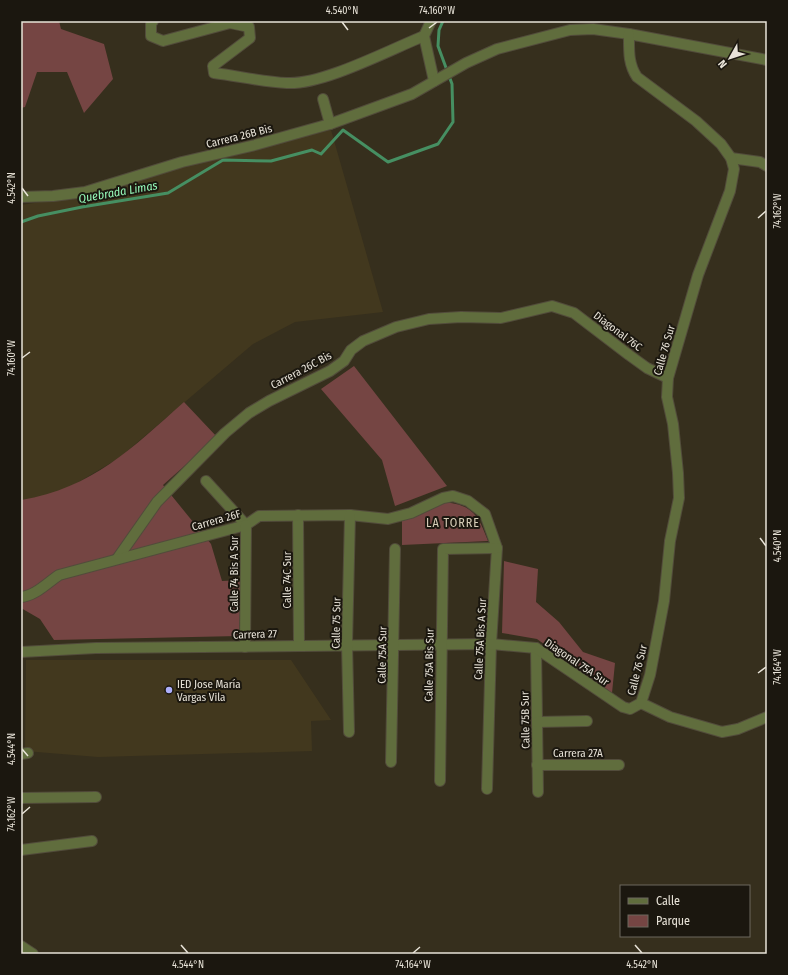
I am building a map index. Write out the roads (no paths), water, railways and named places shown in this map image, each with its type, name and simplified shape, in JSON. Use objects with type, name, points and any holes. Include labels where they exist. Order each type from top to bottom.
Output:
[{"type":"street","points":[[153,21],[151,24],[151,36],[163,41],[230,23],[249,27],[250,38],[213,66],[214,73],[287,84],[307,82],[336,72],[424,36],[431,21]]},
{"type":"street","name":"Carrera 26B Bis","points":[[21,197],[53,196],[85,192],[182,162],[255,145],[330,124],[412,94],[454,69],[497,50],[570,30],[593,29],[629,34],[767,60]]},
{"type":"street","points":[[629,34],[629,56],[631,69],[637,77],[696,121],[721,144],[731,158],[760,162],[767,166]]},
{"type":"street","points":[[424,36],[438,79]]},
{"type":"street","points":[[323,99],[330,124]]},
{"type":"street","name":"Calle 76 Sur","points":[[623,707],[630,709],[641,703],[650,675],[664,601],[670,541],[679,498],[673,424],[667,396],[668,378],[698,275],[730,191],[734,169],[731,158]]},
{"type":"street","name":"Diagonal 76C","points":[[552,306],[574,313],[647,368],[668,378]]},
{"type":"street","name":"Carrera 26C Bis","points":[[117,559],[157,502],[226,433],[249,413],[269,401],[330,372],[344,361],[351,350],[363,341],[396,327],[429,320],[461,317],[501,318],[552,306]]},
{"type":"street","points":[[206,481],[246,525]]},
{"type":"street","name":"Carrera 26F","points":[[21,597],[30,596],[59,575],[246,525],[259,516],[350,515],[388,519],[410,513],[443,498],[454,496],[468,501]]},
{"type":"street","name":"Calle 75A Bis A Sur","points":[[468,501],[485,514],[497,548],[491,644],[487,789]]},
{"type":"street","name":"Calle 74C Sur","points":[[298,515],[299,645]]},
{"type":"street","name":"Calle 75 Sur","points":[[348,732],[347,644],[350,515]]},
{"type":"street","name":"Calle 74 Bis A Sur","points":[[245,647],[246,525]]},
{"type":"street","name":"Calle 75A Bis Sur","points":[[440,781],[441,645],[444,549],[497,548]]},
{"type":"street","name":"Calle 75A Sur","points":[[390,762],[394,645],[395,549]]},
{"type":"street","name":"Carrera 27","points":[[21,652],[96,648],[245,647],[347,644],[491,644]]},
{"type":"street","name":"Diagonal 75A Sur","points":[[491,644],[536,648],[623,707]]},
{"type":"street","name":"Calle 75B Sur","points":[[536,648],[538,792]]},
{"type":"street","points":[[641,703],[670,718],[722,732],[738,729],[767,717]]},
{"type":"street","points":[[537,722],[587,721]]},
{"type":"street","name":"Carrera 27A","points":[[537,766],[619,765]]},
{"type":"street","points":[[21,798],[96,797]]},
{"type":"street","points":[[21,850],[92,841]]},
{"type":"street","points":[[21,946],[33,954]]},
{"type":"waterway","name":"Quebrada Limas","points":[[21,222],[38,216],[82,207],[168,193],[223,160],[271,161],[312,150],[321,154],[343,130],[388,162],[438,144],[453,122],[452,84],[438,46],[439,30],[443,21]]},
{"type":"place","name":"IED Jose María Vargas Vila","points":[[169,690]]},
{"type":"district","name":"LA TORRE","points":[[453,523]]}]
